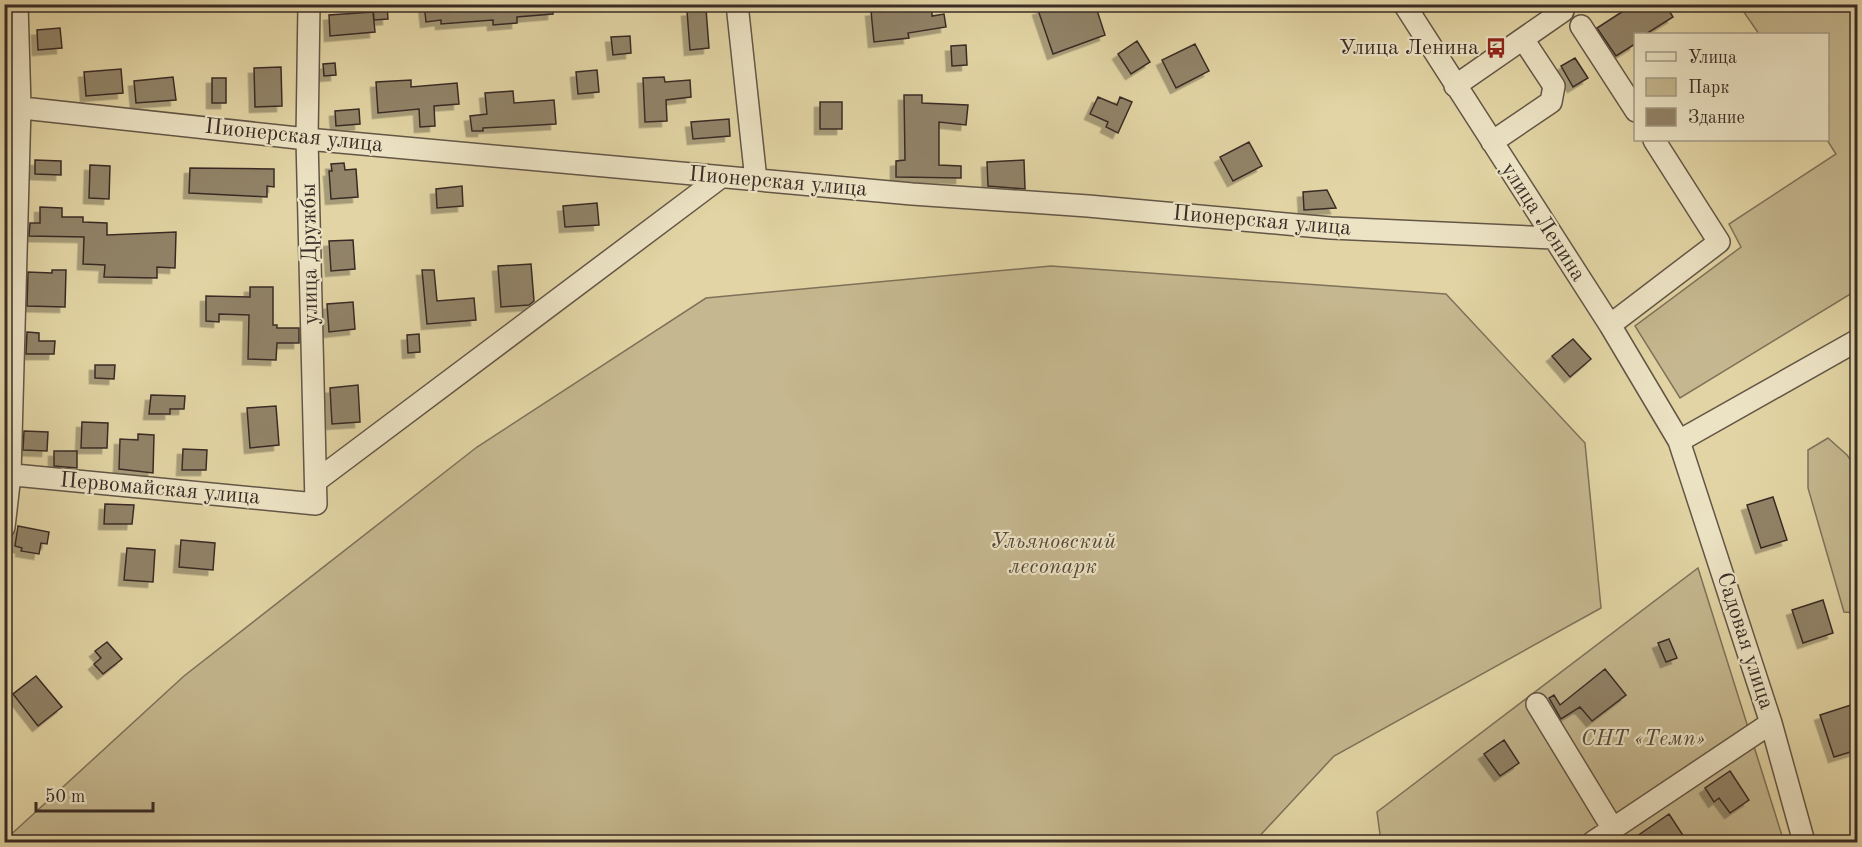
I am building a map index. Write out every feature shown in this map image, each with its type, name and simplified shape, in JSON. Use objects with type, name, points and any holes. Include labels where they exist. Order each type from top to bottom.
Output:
[{"type":"street","points":[[4,527],[7,475],[12,106],[17,4]]},
{"type":"street","name":"улица Дружбы","points":[[309,4],[307,139],[316,504]]},
{"type":"street","points":[[737,4],[756,180]]},
{"type":"street","name":"улица Ленина","points":[[1407,6],[1455,86],[1611,325],[1679,441]]},
{"type":"street","points":[[1455,86],[1563,11]]},
{"type":"street","points":[[1581,26],[1634,109]]},
{"type":"street","points":[[1492,142],[1551,102],[1554,94],[1554,86],[1522,39]]},
{"type":"street","name":"Пионерская улица","points":[[12,106],[307,139],[756,180],[1331,228],[1553,238]]},
{"type":"street","points":[[1611,325],[1719,242],[1655,141]]},
{"type":"street","points":[[316,481],[721,177]]},
{"type":"street","points":[[1679,441],[1857,340]]},
{"type":"street","name":"Садовая улица","points":[[1679,441],[1771,723],[1804,843]]},
{"type":"street","name":"Первомайская улица","points":[[7,475],[316,504]]},
{"type":"street","points":[[1537,704],[1613,829]]},
{"type":"street","points":[[1593,843],[1771,723]]},
{"type":"green space","points":[[6,4],[17,98],[5,409],[4,5]]},
{"type":"green space","points":[[1739,5],[1857,5],[1858,200],[1855,202],[1858,207],[1857,290],[1680,398],[1635,326],[1741,247],[1729,224],[1836,154],[1828,141],[1829,33],[1758,33]]},
{"type":"green space","name":"Ульяновский лесопарк","points":[[1051,266],[1446,294],[1585,443],[1601,608],[1334,756],[1254,842],[5,842],[184,676],[477,447],[706,298]]},
{"type":"green space","points":[[1828,438],[1847,455],[1857,469],[1857,613],[1844,612],[1808,488],[1808,450]]},
{"type":"green space","name":"СНТ «Темп»","points":[[1698,568],[1784,842],[1381,842],[1377,812]]},
{"type":"building","points":[[424,4],[438,4],[438,8],[483,4],[484,7],[553,4],[553,14],[517,17],[517,23],[493,25],[493,20],[441,24],[441,20],[426,22]]},
{"type":"building","points":[[932,4],[932,16],[944,14],[946,27],[908,33],[909,38],[874,42],[871,11]]},
{"type":"building","points":[[1054,4],[1095,4],[1105,35],[1053,54],[1038,10]]},
{"type":"building","points":[[1634,4],[1665,4],[1673,17],[1648,33],[1634,33],[1634,45],[1616,56],[1597,28]]},
{"type":"building","points":[[387,6],[388,19],[374,20],[373,7]]},
{"type":"building","points":[[706,9],[709,48],[690,50],[687,11]]},
{"type":"building","points":[[373,12],[375,32],[330,36],[329,15]]},
{"type":"building","points":[[60,28],[62,48],[38,50],[37,30]]},
{"type":"building","points":[[630,36],[631,53],[613,55],[611,37]]},
{"type":"building","points":[[1137,41],[1150,62],[1131,74],[1118,54]]},
{"type":"building","points":[[1195,44],[1209,71],[1176,88],[1162,60]]},
{"type":"building","points":[[966,45],[967,65],[952,66],[951,46]]},
{"type":"building","points":[[1575,58],[1588,78],[1573,87],[1561,66]]},
{"type":"building","points":[[335,63],[336,75],[324,76],[323,64]]},
{"type":"building","points":[[281,67],[282,106],[255,107],[254,68]]},
{"type":"building","points":[[121,69],[123,93],[86,96],[84,72]]},
{"type":"building","points":[[597,70],[599,92],[578,94],[576,72]]},
{"type":"building","points":[[173,77],[176,100],[136,103],[134,81]]},
{"type":"building","points":[[664,77],[665,82],[690,80],[691,97],[666,100],[667,121],[645,122],[643,78]]},
{"type":"building","points":[[212,78],[226,78],[226,103],[212,103]]},
{"type":"building","points":[[411,80],[411,87],[457,83],[459,104],[434,106],[435,126],[420,127],[419,109],[378,113],[376,82]]},
{"type":"building","points":[[513,91],[514,103],[554,100],[556,124],[483,128],[483,131],[472,131],[470,116],[487,114],[485,93]]},
{"type":"building","points":[[904,95],[922,95],[922,103],[968,105],[966,125],[939,122],[939,165],[961,166],[961,178],[896,177],[896,161],[905,160]]},
{"type":"building","points":[[1098,97],[1117,105],[1120,97],[1132,102],[1118,133],[1106,127],[1108,122],[1090,114]]},
{"type":"building","points":[[820,102],[842,102],[842,129],[820,129]]},
{"type":"building","points":[[359,109],[360,124],[336,126],[335,111]]},
{"type":"building","points":[[729,119],[730,136],[693,139],[691,122]]},
{"type":"building","points":[[1249,142],[1262,166],[1233,181],[1220,157]]},
{"type":"building","points":[[35,160],[61,161],[61,175],[35,174]]},
{"type":"building","points":[[1024,160],[1025,189],[988,186],[987,162]]},
{"type":"building","points":[[344,163],[345,170],[356,169],[358,197],[331,199],[329,171],[332,171],[331,164]]},
{"type":"building","points":[[90,165],[110,166],[109,199],[89,198]]},
{"type":"building","points":[[190,168],[274,169],[274,187],[267,186],[267,197],[189,193]]},
{"type":"building","points":[[462,186],[463,206],[437,208],[436,189]]},
{"type":"building","points":[[1327,190],[1336,208],[1304,210],[1303,192]]},
{"type":"building","points":[[597,203],[599,225],[565,227],[563,206]]},
{"type":"building","points":[[40,207],[62,208],[62,217],[83,217],[83,222],[107,223],[107,235],[176,232],[175,268],[157,267],[157,278],[104,277],[105,265],[83,264],[84,237],[29,236],[30,223],[40,223]]},
{"type":"building","points":[[353,240],[355,269],[331,271],[329,241]]},
{"type":"building","points":[[531,264],[534,301],[529,305],[501,307],[498,266]]},
{"type":"building","points":[[52,270],[66,270],[65,307],[27,306],[28,272],[52,273]]},
{"type":"building","points":[[422,270],[434,270],[437,301],[474,298],[476,320],[427,324]]},
{"type":"building","points":[[250,287],[273,287],[273,325],[277,325],[277,328],[299,328],[299,343],[277,343],[276,360],[248,359],[249,315],[219,314],[219,322],[206,321],[206,296],[250,297]]},
{"type":"building","points":[[353,302],[355,329],[329,332],[327,304]]},
{"type":"building","points":[[27,332],[39,333],[39,341],[55,341],[54,354],[26,354]]},
{"type":"building","points":[[419,334],[420,352],[408,353],[407,335]]},
{"type":"building","points":[[1573,339],[1591,359],[1570,377],[1552,356]]},
{"type":"building","points":[[95,365],[115,365],[114,379],[95,378]]},
{"type":"building","points":[[358,385],[360,422],[332,424],[330,388]]},
{"type":"building","points":[[151,395],[185,396],[184,409],[170,409],[170,414],[149,414]]},
{"type":"building","points":[[276,406],[279,445],[250,448],[247,408]]},
{"type":"building","points":[[82,422],[108,423],[107,448],[81,448]]},
{"type":"building","points":[[24,431],[48,432],[47,451],[23,450]]},
{"type":"building","points":[[138,434],[154,435],[153,473],[119,469],[120,439],[138,440]]},
{"type":"building","points":[[183,449],[207,450],[206,470],[182,470]]},
{"type":"building","points":[[54,451],[77,451],[77,468],[54,466]]},
{"type":"building","points":[[1773,497],[1787,540],[1761,548],[1747,505]]},
{"type":"building","points":[[105,504],[134,505],[132,524],[104,524]]},
{"type":"building","points":[[18,526],[49,532],[47,544],[41,543],[39,554],[21,551],[22,548],[15,546]]},
{"type":"building","points":[[181,540],[215,543],[213,570],[179,567]]},
{"type":"building","points":[[127,548],[155,550],[153,582],[124,580]]},
{"type":"building","points":[[1823,600],[1833,633],[1803,643],[1792,610]]},
{"type":"building","points":[[1669,639],[1677,658],[1666,662],[1658,643]]},
{"type":"building","points":[[107,642],[122,659],[103,674],[94,664],[101,658],[95,651]]},
{"type":"building","points":[[1605,669],[1626,695],[1592,721],[1580,707],[1561,719],[1549,698],[1554,695],[1560,705]]},
{"type":"building","points":[[36,676],[62,707],[38,726],[13,694]]},
{"type":"building","points":[[1857,703],[1857,750],[1834,757],[1820,715]]},
{"type":"building","points":[[1504,740],[1519,763],[1500,776],[1484,754]]},
{"type":"building","points":[[1730,771],[1749,800],[1730,813],[1719,798],[1714,802],[1705,788]]},
{"type":"building","points":[[1669,814],[1688,843],[1627,843]]},
{"type":"place","name":"Улица Ленина","points":[[1496,48]]}]
